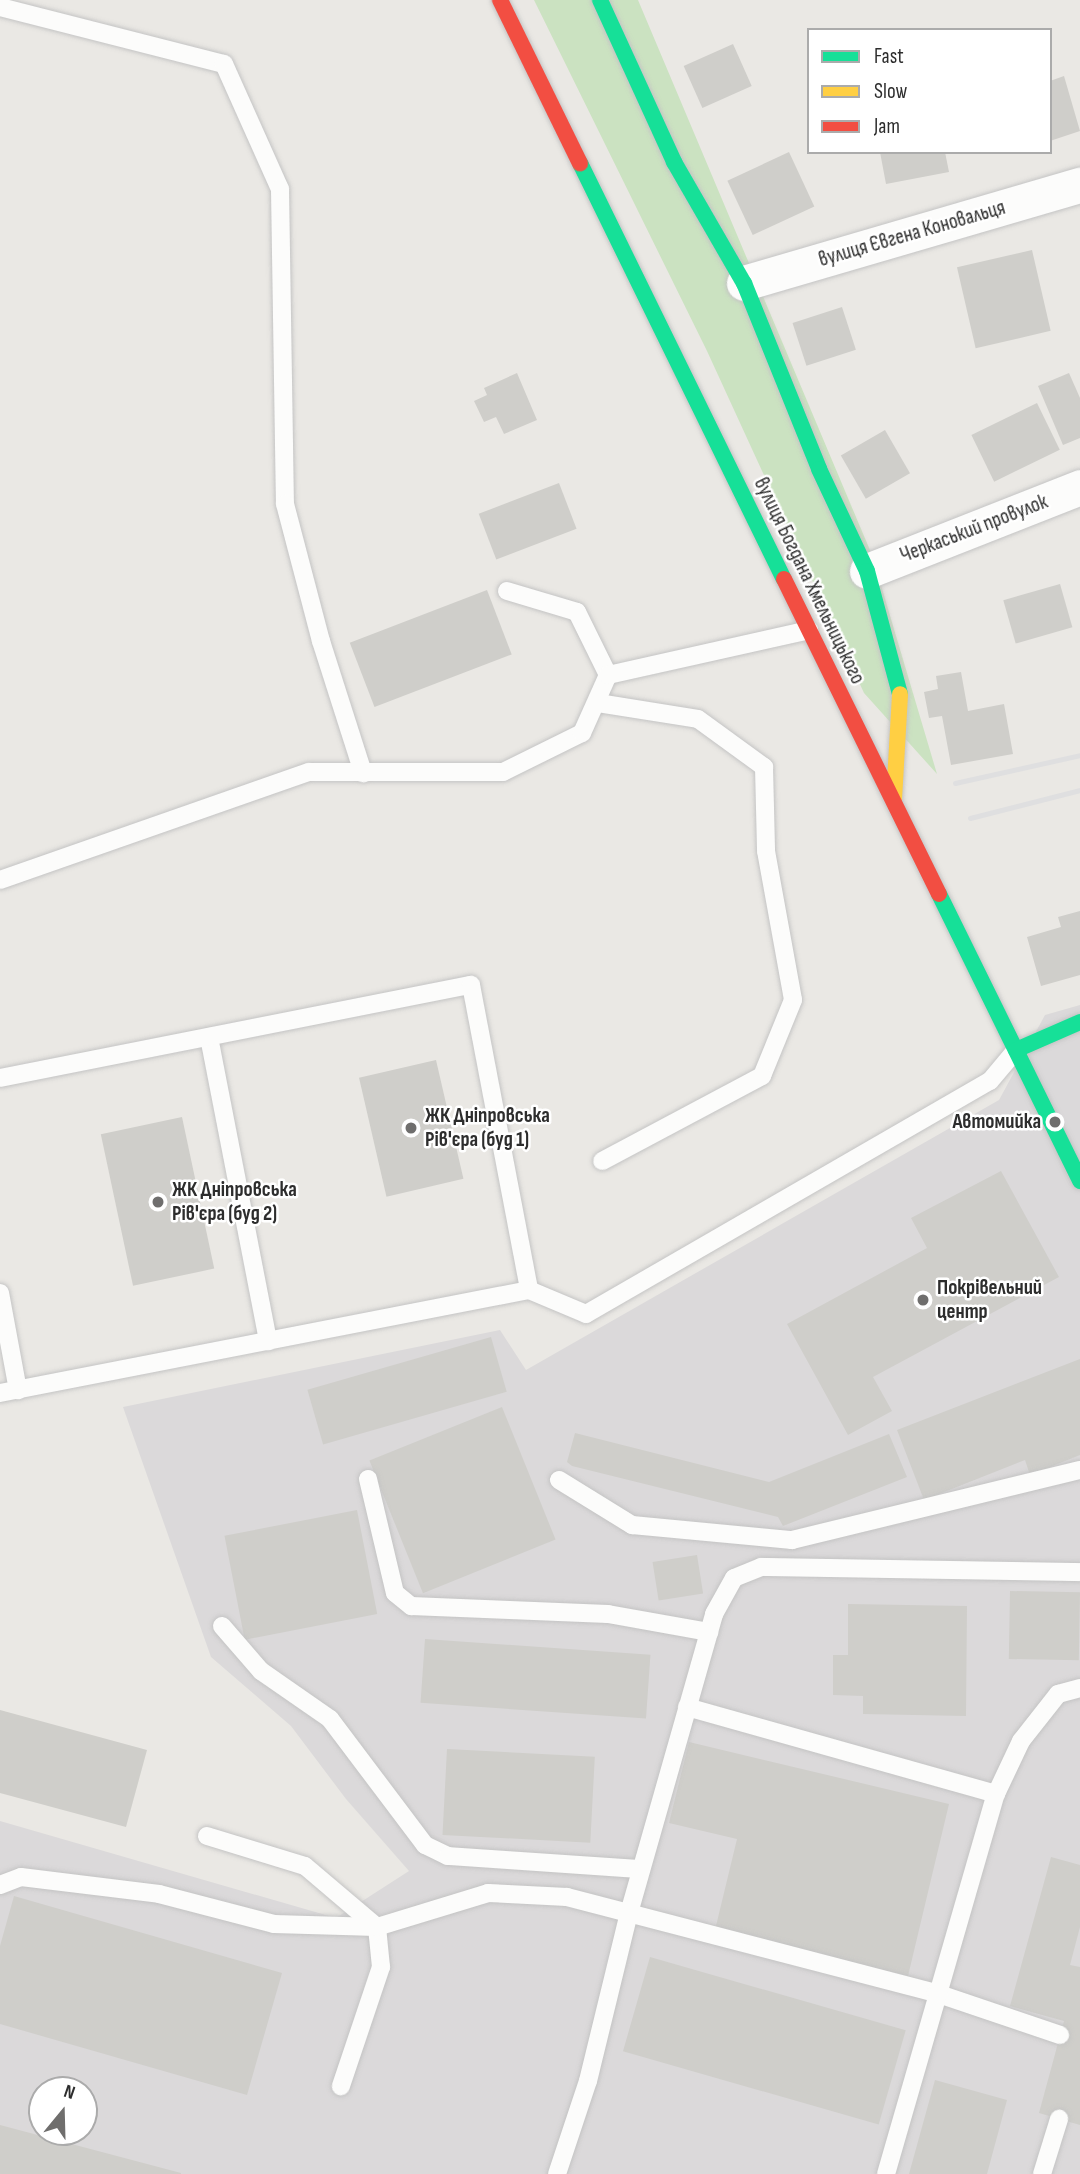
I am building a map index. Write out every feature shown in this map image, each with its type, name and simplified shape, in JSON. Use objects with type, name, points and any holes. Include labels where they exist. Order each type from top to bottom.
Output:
[{"type":"main road","name":"вулиця Богдана Хмельницького","points":[[500,0],[1080,1181]]},
{"type":"main road","points":[[600,0],[674,162],[744,283],[819,469],[867,571],[900,686],[894,802]]},
{"type":"main road","points":[[1016,1050],[1080,1022]]},
{"type":"street","name":"вулиця Євгена Коновальця","points":[[744,283],[1080,185]]},
{"type":"street","name":"Черкаський провулок","points":[[867,571],[1080,487]]},
{"type":"lane","points":[[0,7],[224,64],[280,189],[285,504],[321,641],[363,773]]},
{"type":"lane","points":[[0,880],[309,772],[503,772],[582,733],[598,703],[608,675],[577,612],[507,591]]},
{"type":"lane","points":[[608,675],[809,630]]},
{"type":"lane","points":[[598,703],[698,719],[764,767],[766,851],[793,1000],[762,1076],[601,1161]]},
{"type":"lane","points":[[0,1078],[471,985],[529,1290]]},
{"type":"lane","points":[[209,1037],[268,1341]]},
{"type":"lane","points":[[0,1393],[529,1290],[586,1314],[990,1080],[1016,1050]]},
{"type":"lane","points":[[0,1293],[18,1390]]},
{"type":"lane","points":[[559,1480],[632,1525],[792,1540],[1080,1470]]},
{"type":"lane","points":[[368,1479],[395,1593],[411,1606],[608,1614],[709,1632]]},
{"type":"lane","points":[[558,2174],[589,2081],[629,1913],[709,1632],[734,1578],[761,1567],[1080,1572]]},
{"type":"lane","points":[[222,1626],[261,1671],[330,1719],[425,1845],[448,1856],[641,1869]]},
{"type":"lane","points":[[886,2174],[936,1993],[996,1794],[1021,1741],[1058,1694],[1080,1688]]},
{"type":"lane","points":[[687,1707],[996,1794]]},
{"type":"lane","points":[[208,1836],[305,1866],[377,1927],[381,1966],[341,2086]]},
{"type":"lane","points":[[0,1885],[21,1877],[159,1894],[274,1924],[377,1927],[488,1893],[567,1897],[936,1993],[1060,2035]]},
{"type":"lane","points":[[1042,2174],[1059,2119]]},
{"type":"shaded area","points":[[1080,1005],[1080,2174],[0,2174],[0,1821],[336,1918],[409,1871],[346,1799],[291,1726],[211,1657],[123,1407],[500,1330],[526,1370],[999,1100],[1045,1015]]},
{"type":"green space","points":[[534,0],[638,0],[872,555],[937,774],[864,693],[707,351]]},
{"type":"building","points":[[733,44],[752,86],[702,108],[684,66]]},
{"type":"building","points":[[1064,76],[1080,131],[1052,140],[1052,80]]},
{"type":"building","points":[[789,152],[814,206],[753,235],[727,181]]},
{"type":"building","points":[[880,154],[945,154],[949,172],[886,184]]},
{"type":"building","points":[[1032,250],[1051,331],[976,348],[957,267]]},
{"type":"building","points":[[842,307],[856,350],[806,366],[793,323]]},
{"type":"building","points":[[517,373],[537,420],[504,434],[496,417],[484,422],[474,401],[487,395],[484,388]]},
{"type":"building","points":[[1069,373],[1080,398],[1080,438],[1063,445],[1038,386]]},
{"type":"building","points":[[1037,403],[1060,450],[994,482],[971,435]]},
{"type":"building","points":[[885,430],[910,473],[866,499],[841,456]]},
{"type":"building","points":[[559,483],[577,529],[496,560],[479,514]]},
{"type":"building","points":[[1060,584],[1072,627],[1016,644],[1003,600]]},
{"type":"building","points":[[487,590],[512,654],[374,707],[350,643]]},
{"type":"building","points":[[961,672],[968,711],[1004,704],[1013,754],[951,765],[942,716],[929,718],[924,692],[938,689],[936,676]]},
{"type":"building","points":[[1080,911],[1080,975],[1041,986],[1027,937],[1061,927],[1058,917]]},
{"type":"building","name":"ЖК Дніпровська Рів'єра (буд 1)","points":[[436,1060],[463,1179],[386,1197],[359,1078]]},
{"type":"building","name":"ЖК Дніпровська Рів'єра (буд 2)","points":[[182,1117],[214,1269],[133,1286],[101,1134]]},
{"type":"building","name":"Покрівельний центр","points":[[1001,1171],[1059,1277],[873,1377],[892,1411],[848,1435],[787,1324],[927,1248],[911,1218]]},
{"type":"building","points":[[491,1337],[507,1392],[323,1444],[307,1390]]},
{"type":"building","points":[[1080,1359],[1080,1455],[1030,1475],[1025,1460],[924,1500],[897,1430]]},
{"type":"building","points":[[502,1407],[556,1540],[423,1593],[369,1461]]},
{"type":"building","points":[[575,1433],[769,1482],[889,1434],[907,1477],[783,1526],[778,1517],[572,1466],[567,1462]]},
{"type":"building","points":[[357,1510],[377,1614],[245,1640],[224,1536]]},
{"type":"building","points":[[697,1555],[703,1594],[659,1601],[653,1562]]},
{"type":"building","points":[[1010,1591],[1080,1592],[1079,1660],[1009,1659]]},
{"type":"building","points":[[848,1604],[967,1606],[966,1716],[863,1714],[863,1696],[833,1695],[833,1655],[848,1655]]},
{"type":"building","points":[[425,1639],[650,1655],[646,1719],[421,1703]]},
{"type":"building","points":[[0,1710],[147,1750],[126,1827],[0,1793]]},
{"type":"building","points":[[689,1742],[949,1804],[908,1976],[715,1930],[737,1839],[669,1823]]},
{"type":"building","points":[[447,1749],[595,1757],[590,1843],[442,1835]]},
{"type":"building","points":[[1051,1857],[1080,1865],[1080,1927],[1070,1965],[1080,1967],[1080,2125],[1039,2113],[1064,2021],[1010,2006]]},
{"type":"building","points":[[14,1896],[282,1973],[247,2095],[0,2024],[0,1946]]},
{"type":"building","points":[[650,1957],[906,2030],[879,2125],[623,2051]]},
{"type":"building","points":[[935,2080],[1007,2100],[987,2174],[909,2174]]},
{"type":"building","points":[[0,2125],[28,2132],[28,2146],[79,2146],[181,2173],[181,2174],[0,2174]]},
{"type":"railway","points":[[955,783],[1080,755]]},
{"type":"railway","points":[[970,818],[1080,790]]},
{"type":"traffic: fast","points":[[600,0],[674,162],[744,283],[819,469],[867,571],[900,694]]},
{"type":"traffic: fast","points":[[580,163],[784,579]]},
{"type":"traffic: fast","points":[[939,894],[1080,1181]]},
{"type":"traffic: fast","points":[[1016,1050],[1080,1022]]},
{"type":"traffic: slow","points":[[894,799],[900,694]]},
{"type":"traffic: jam","points":[[500,0],[580,163]]},
{"type":"traffic: jam","points":[[784,579],[939,894]]},
{"type":"place","name":"Автомийка","points":[[1055,1122]]},
{"type":"place","name":"ЖК Дніпровська Рів'єра (буд 1)","points":[[411,1128]]},
{"type":"place","name":"ЖК Дніпровська Рів'єра (буд 2)","points":[[158,1202]]},
{"type":"place","name":"Покрівельний центр","points":[[923,1300]]}]
